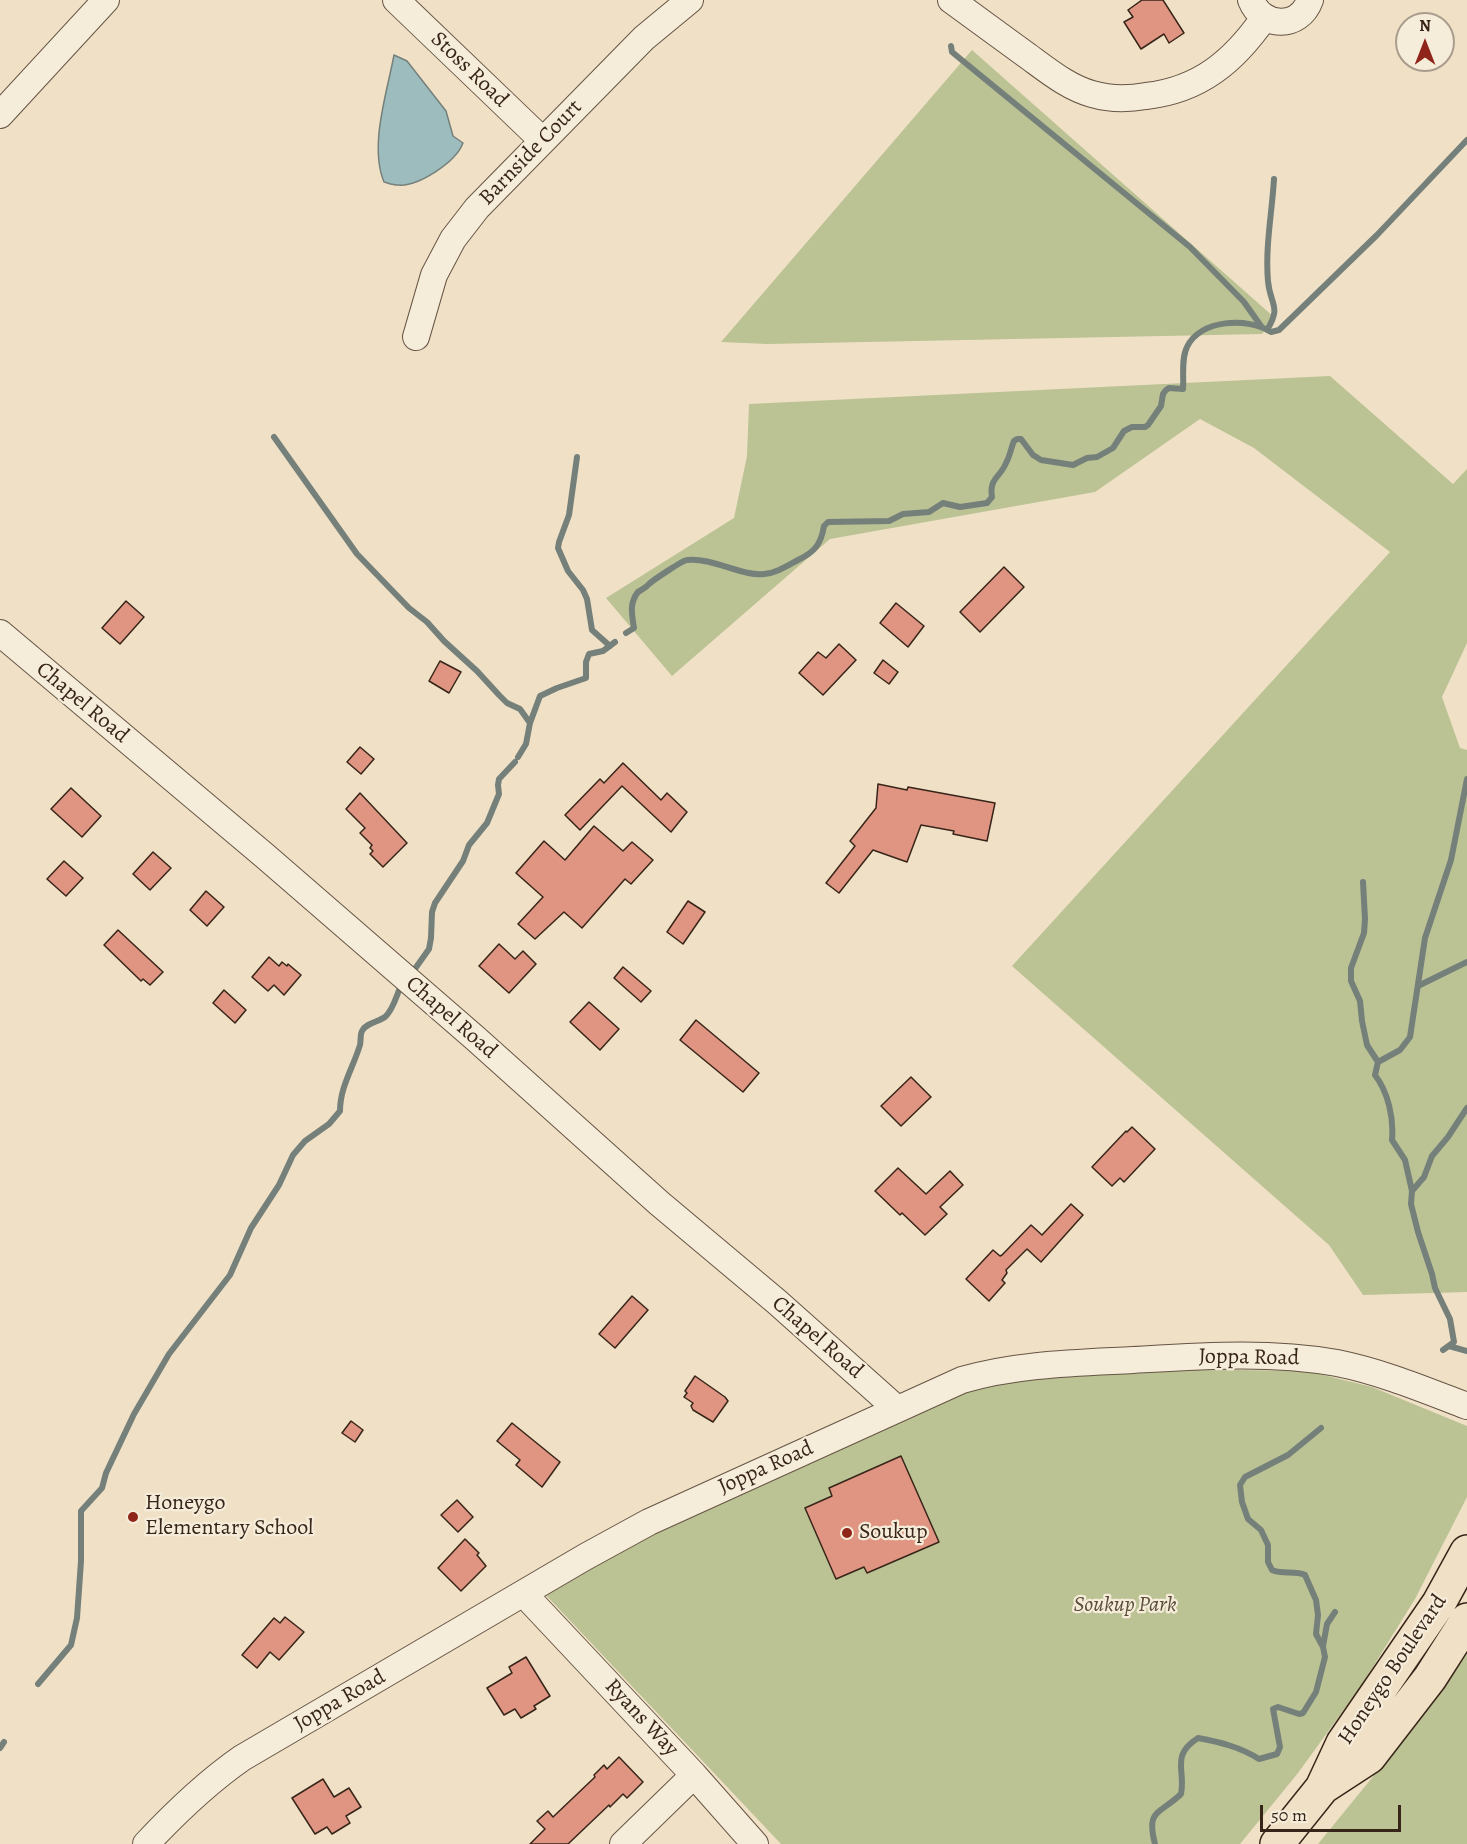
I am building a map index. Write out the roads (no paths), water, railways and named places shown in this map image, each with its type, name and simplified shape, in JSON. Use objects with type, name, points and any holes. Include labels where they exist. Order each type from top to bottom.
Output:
[{"type":"main road","name":"Honeygo Boulevard","points":[[1277,1844],[1322,1788],[1343,1743],[1439,1603],[1467,1552]]},
{"type":"main road","name":"Honeygo Boulevard","points":[[1322,1788],[1369,1757],[1430,1678],[1467,1620]]},
{"type":"street","points":[[0,115],[106,0]]},
{"type":"street","name":"Stoss Road","points":[[396,0],[542,141]]},
{"type":"street","name":"Barnside Court","points":[[416,337],[434,275],[453,239],[477,208],[644,38],[690,0]]},
{"type":"street","points":[[951,0],[1060,80],[1091,94],[1132,98],[1161,94],[1186,87],[1210,75],[1252,35],[1258,9],[1274,22],[1285,22],[1295,19],[1304,12],[1310,0]]},
{"type":"street","name":"Chapel Road","points":[[0,633],[265,856],[897,1409]]},
{"type":"street","name":"Joppa Road","points":[[146,1844],[197,1792],[242,1758],[585,1557],[650,1522],[962,1380],[1026,1367],[1113,1361],[1294,1357],[1361,1369],[1467,1406]]},
{"type":"street","name":"Ryans Way","points":[[524,1594],[694,1775],[755,1844]]},
{"type":"street","points":[[623,1844],[694,1775]]},
{"type":"water","points":[[394,55],[407,61],[446,111],[453,136],[463,143],[445,165],[426,178],[406,185],[384,182],[378,152],[381,119]]},
{"type":"waterway","points":[[951,46],[952,52],[1190,247],[1244,302],[1261,326]]},
{"type":"waterway","points":[[626,633],[634,628],[632,605],[638,592],[684,561],[707,561],[747,573],[773,572],[813,550],[819,543],[824,526],[828,522],[889,521],[903,514],[929,512],[943,503],[960,507],[987,503],[992,497],[992,486],[1004,468],[1014,441],[1017,439],[1021,439],[1033,455],[1041,460],[1073,465],[1087,458],[1097,457],[1113,448],[1124,431],[1132,427],[1148,425],[1161,406],[1166,390],[1169,388],[1183,389],[1184,357],[1193,338],[1202,331],[1225,323],[1250,324],[1271,332],[1279,330],[1377,235],[1467,140]]},
{"type":"waterway","points":[[1267,330],[1274,316],[1267,268],[1274,179]]},
{"type":"waterway","points":[[274,437],[357,554],[507,703],[520,709],[530,723]]},
{"type":"waterway","points":[[577,457],[569,515],[558,548],[568,571],[587,599],[592,630],[610,646]]},
{"type":"waterway","points":[[518,757],[526,744],[530,723],[540,696],[586,678],[586,662],[589,654],[603,651],[615,642]]},
{"type":"waterway","points":[[412,973],[429,949],[432,912],[435,903],[463,861],[469,845],[487,823],[499,794],[499,779],[515,762]]},
{"type":"waterway","points":[[1443,1350],[1454,1342],[1450,1319],[1435,1288],[1411,1204],[1412,1191],[1405,1160],[1392,1140],[1389,1106],[1375,1075],[1378,1062],[1400,1050],[1410,1037],[1425,938],[1451,860],[1467,779]]},
{"type":"waterway","points":[[1363,882],[1364,933],[1351,968],[1351,981],[1360,1001],[1367,1045],[1378,1062]]},
{"type":"waterway","points":[[1418,986],[1467,962]]},
{"type":"waterway","points":[[38,1684],[71,1645],[77,1618],[81,1561],[81,1511],[102,1488],[106,1473],[134,1414],[169,1354],[230,1275],[251,1228],[279,1185],[293,1155],[305,1141],[329,1124],[340,1111],[342,1094],[360,1045],[362,1031],[366,1026],[388,1014],[400,988]]},
{"type":"waterway","points":[[1412,1191],[1424,1177],[1432,1156],[1467,1108]]},
{"type":"waterway","points":[[1449,1346],[1467,1351]]},
{"type":"waterway","points":[[1155,1844],[1153,1818],[1181,1794],[1182,1757],[1189,1745],[1198,1738],[1245,1751],[1259,1759],[1277,1754],[1280,1747],[1273,1709],[1278,1707],[1299,1714],[1303,1713],[1316,1692],[1325,1657],[1316,1634],[1318,1615],[1316,1600],[1305,1575],[1272,1570],[1268,1562],[1268,1545],[1261,1530],[1248,1519],[1242,1502],[1240,1485],[1245,1477],[1288,1455],[1321,1428]]},
{"type":"waterway","points":[[1323,1646],[1327,1624],[1335,1612]]},
{"type":"waterway","points":[[0,1748],[4,1742]]},
{"type":"place","name":"Honeygo Elementary School","points":[[133,1517]]},
{"type":"place","name":"Soukup","points":[[847,1533]]},
{"type":"park label","name":"Soukup Park","points":[[1125,1606]]}]
